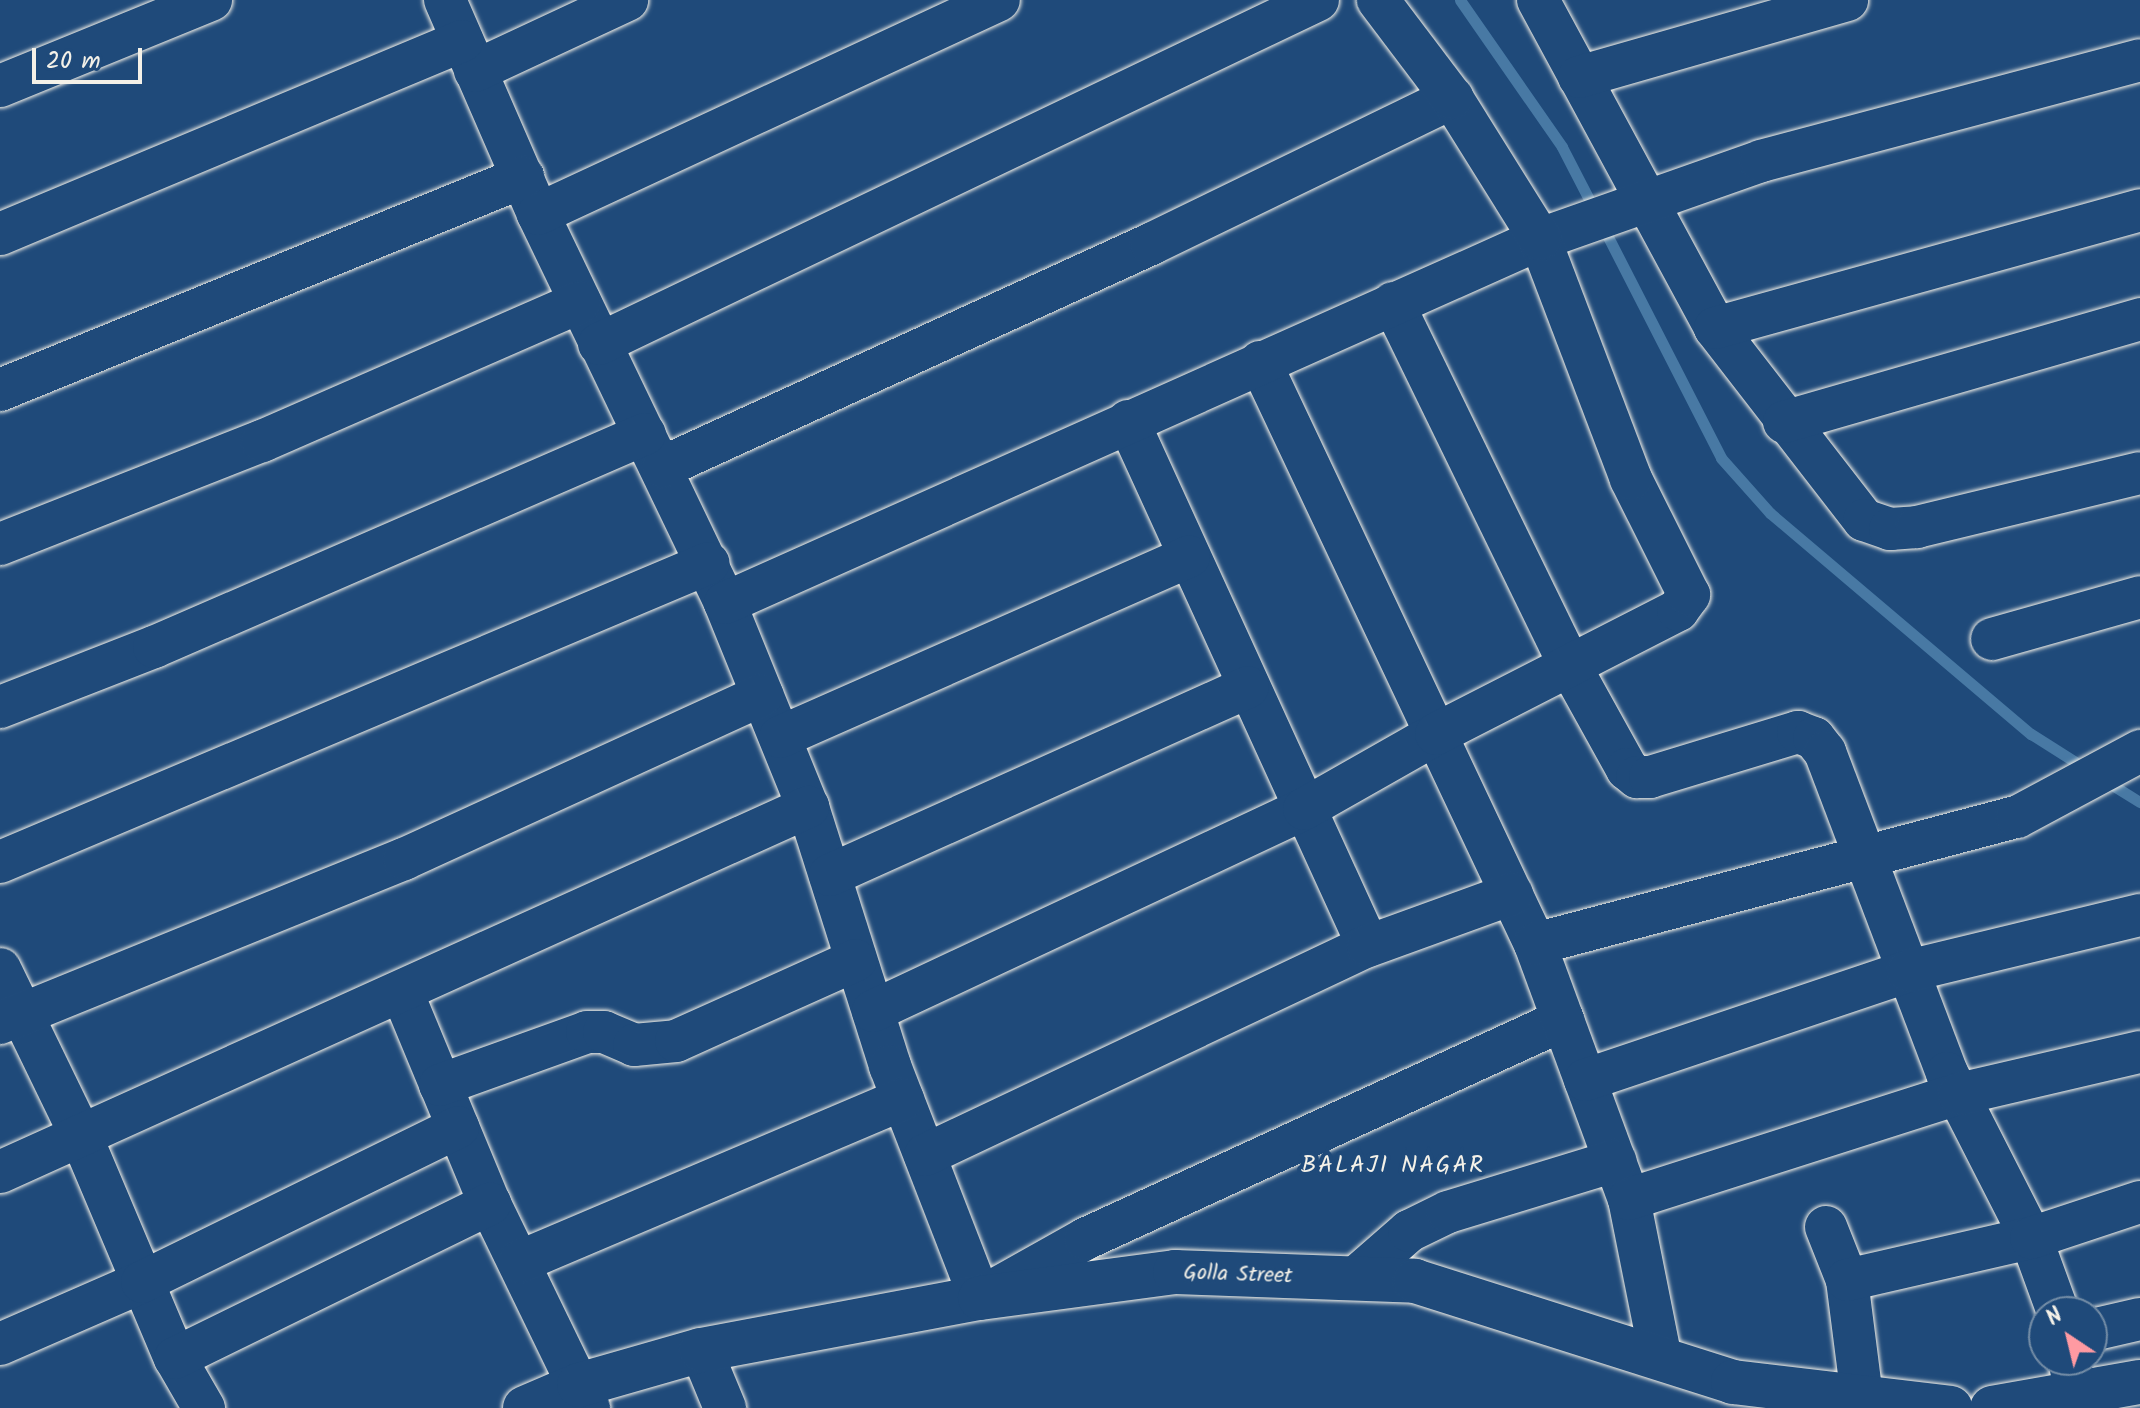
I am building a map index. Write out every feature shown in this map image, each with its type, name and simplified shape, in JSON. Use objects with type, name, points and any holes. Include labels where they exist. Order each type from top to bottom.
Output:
[{"type":"street","points":[[0,86],[211,0]]},
{"type":"street","points":[[445,0],[530,196],[599,344],[709,563],[808,807],[903,1099],[980,1298],[1085,1239],[1563,1020]]},
{"type":"street","points":[[1,232],[627,0]]},
{"type":"street","points":[[0,390],[530,196],[999,0]]},
{"type":"street","points":[[599,344],[1318,0]]},
{"type":"street","points":[[873,1011],[1304,809],[1436,734],[1678,610],[1689,595],[1631,479],[1555,233],[1378,0]]},
{"type":"street","points":[[1538,0],[1649,197],[1715,328],[1784,422],[1864,520],[1890,529],[1917,527],[2140,473]]},
{"type":"street","points":[[1579,77],[1847,0]]},
{"type":"street","points":[[725,603],[1555,233],[1649,197],[1761,161],[2140,60]]},
{"type":"street","points":[[0,707],[654,451],[1151,244],[1452,98]]},
{"type":"street","points":[[1715,328],[2140,210]]},
{"type":"street","points":[[0,544],[262,441],[580,302]]},
{"type":"street","points":[[1393,303],[1570,666],[1614,749],[1637,777],[1798,732],[1814,738],[1825,752],[1862,858],[1959,1094],[2031,1238],[2052,1296]]},
{"type":"street","points":[[1784,422],[2140,319]]},
{"type":"street","points":[[1260,362],[1535,944],[1622,1180],[1661,1359]]},
{"type":"street","points":[[1128,421],[1368,946]]},
{"type":"street","points":[[780,737],[1189,557]]},
{"type":"street","points":[[0,862],[709,563]]},
{"type":"street","points":[[1992,639],[2140,597]]},
{"type":"street","points":[[830,875],[1248,687]]},
{"type":"street","points":[[11,1019],[404,859],[762,695]]},
{"type":"street","points":[[1535,944],[2017,817],[2140,751]]},
{"type":"street","points":[[0,1172],[808,807]]},
{"type":"street","points":[[925,1155],[1368,946],[1512,894]]},
{"type":"street","points":[[1585,1080],[1908,971],[2140,915]]},
{"type":"street","points":[[440,1085],[587,1032],[604,1032],[634,1045],[676,1041],[856,960]]},
{"type":"street","points":[[0,969],[11,1019],[81,1136],[175,1358],[204,1408]]},
{"type":"street","points":[[402,992],[490,1204],[584,1396]]},
{"type":"street","points":[[1354,1279],[1409,1231],[1448,1212],[1622,1180],[1959,1094],[2140,1052]]},
{"type":"street","points":[[519,1262],[903,1099]]},
{"type":"street","points":[[0,1344],[142,1282],[458,1127]]},
{"type":"street","points":[[1847,1280],[2031,1238],[2140,1202]]},
{"type":"street","points":[[175,1358],[490,1204]]},
{"type":"street","points":[[1826,1227],[1847,1280],[1887,1403]]},
{"type":"street","name":"Golla Street","points":[[525,1408],[584,1396],[701,1350],[980,1298],[1175,1272],[1415,1281],[1733,1382],[1887,1403],[1950,1408]]},
{"type":"street","points":[[2108,1326],[2140,1319]]},
{"type":"street","points":[[701,1350],[725,1408]]},
{"type":"street","points":[[1992,1408],[2073,1377],[2140,1382]]},
{"type":"waterway","points":[[1460,0],[1562,147],[1595,211]]},
{"type":"waterway","points":[[1603,227],[1721,458],[1770,513],[2031,734],[2088,770]]},
{"type":"waterway","points":[[2106,781],[2140,802]]},
{"type":"district","name":"BALAJI NAGAR","points":[[1393,1166]]}]
